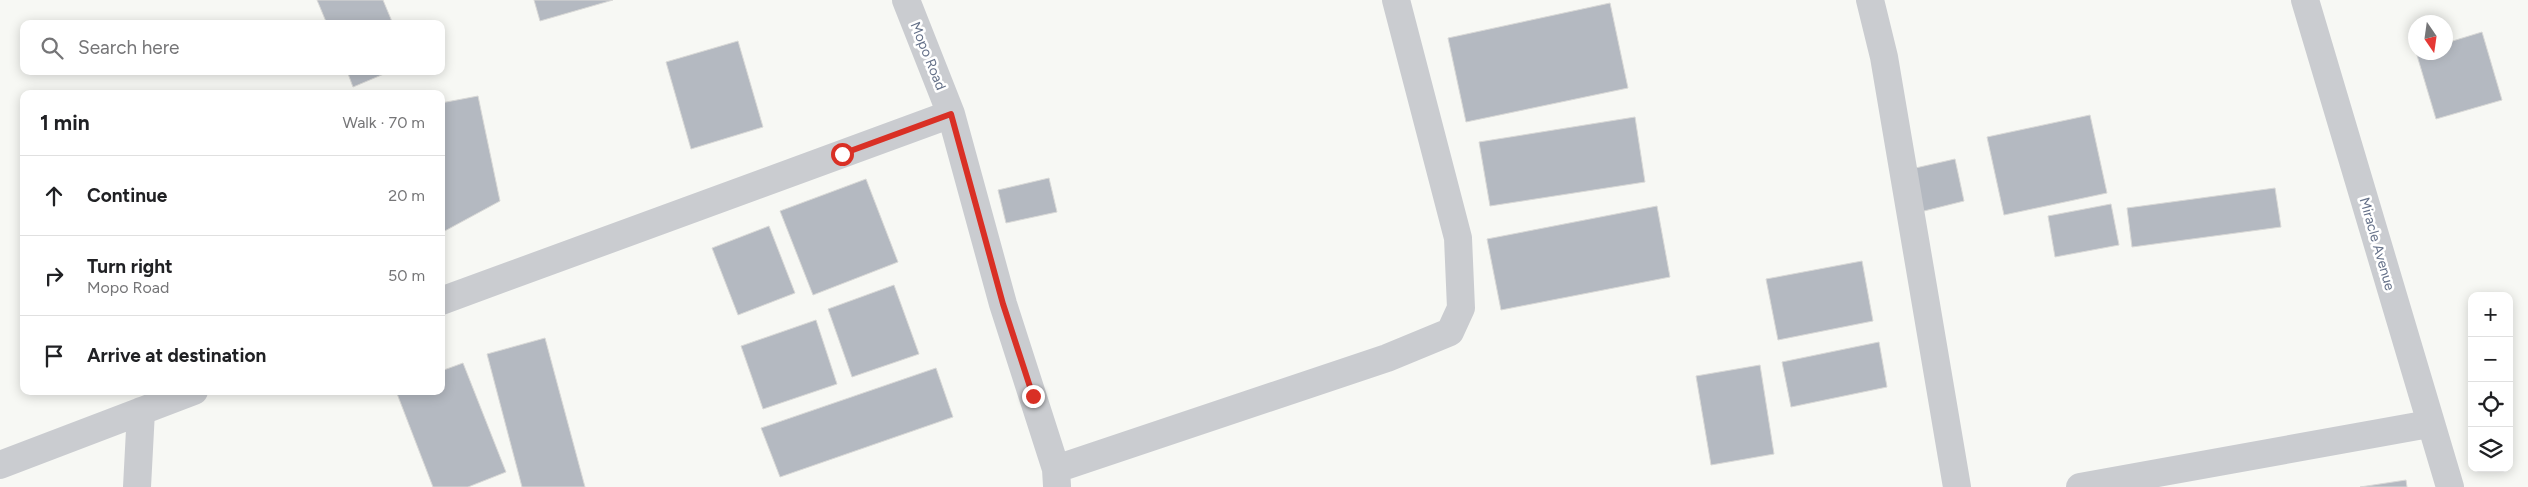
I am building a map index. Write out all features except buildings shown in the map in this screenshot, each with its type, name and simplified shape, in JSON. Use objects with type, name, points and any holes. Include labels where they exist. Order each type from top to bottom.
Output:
[{"type":"street","name":"Mopo Road","points":[[906,0],[951,114],[1003,304],[1057,478]]},
{"type":"street","points":[[1057,478],[1387,358],[1450,332],[1461,308],[1458,238],[1396,0]]},
{"type":"street","points":[[1870,0],[1884,57],[1957,487]]},
{"type":"street","name":"Miracle Avenue","points":[[2305,0],[2450,487]]},
{"type":"street","points":[[445,300],[951,114]]},
{"type":"street","points":[[0,465],[183,395]]},
{"type":"street","points":[[137,487],[141,411]]},
{"type":"street","points":[[2080,487],[2430,424]]},
{"type":"route","points":[[842,154],[951,114],[1003,304],[1033,396]]}]
